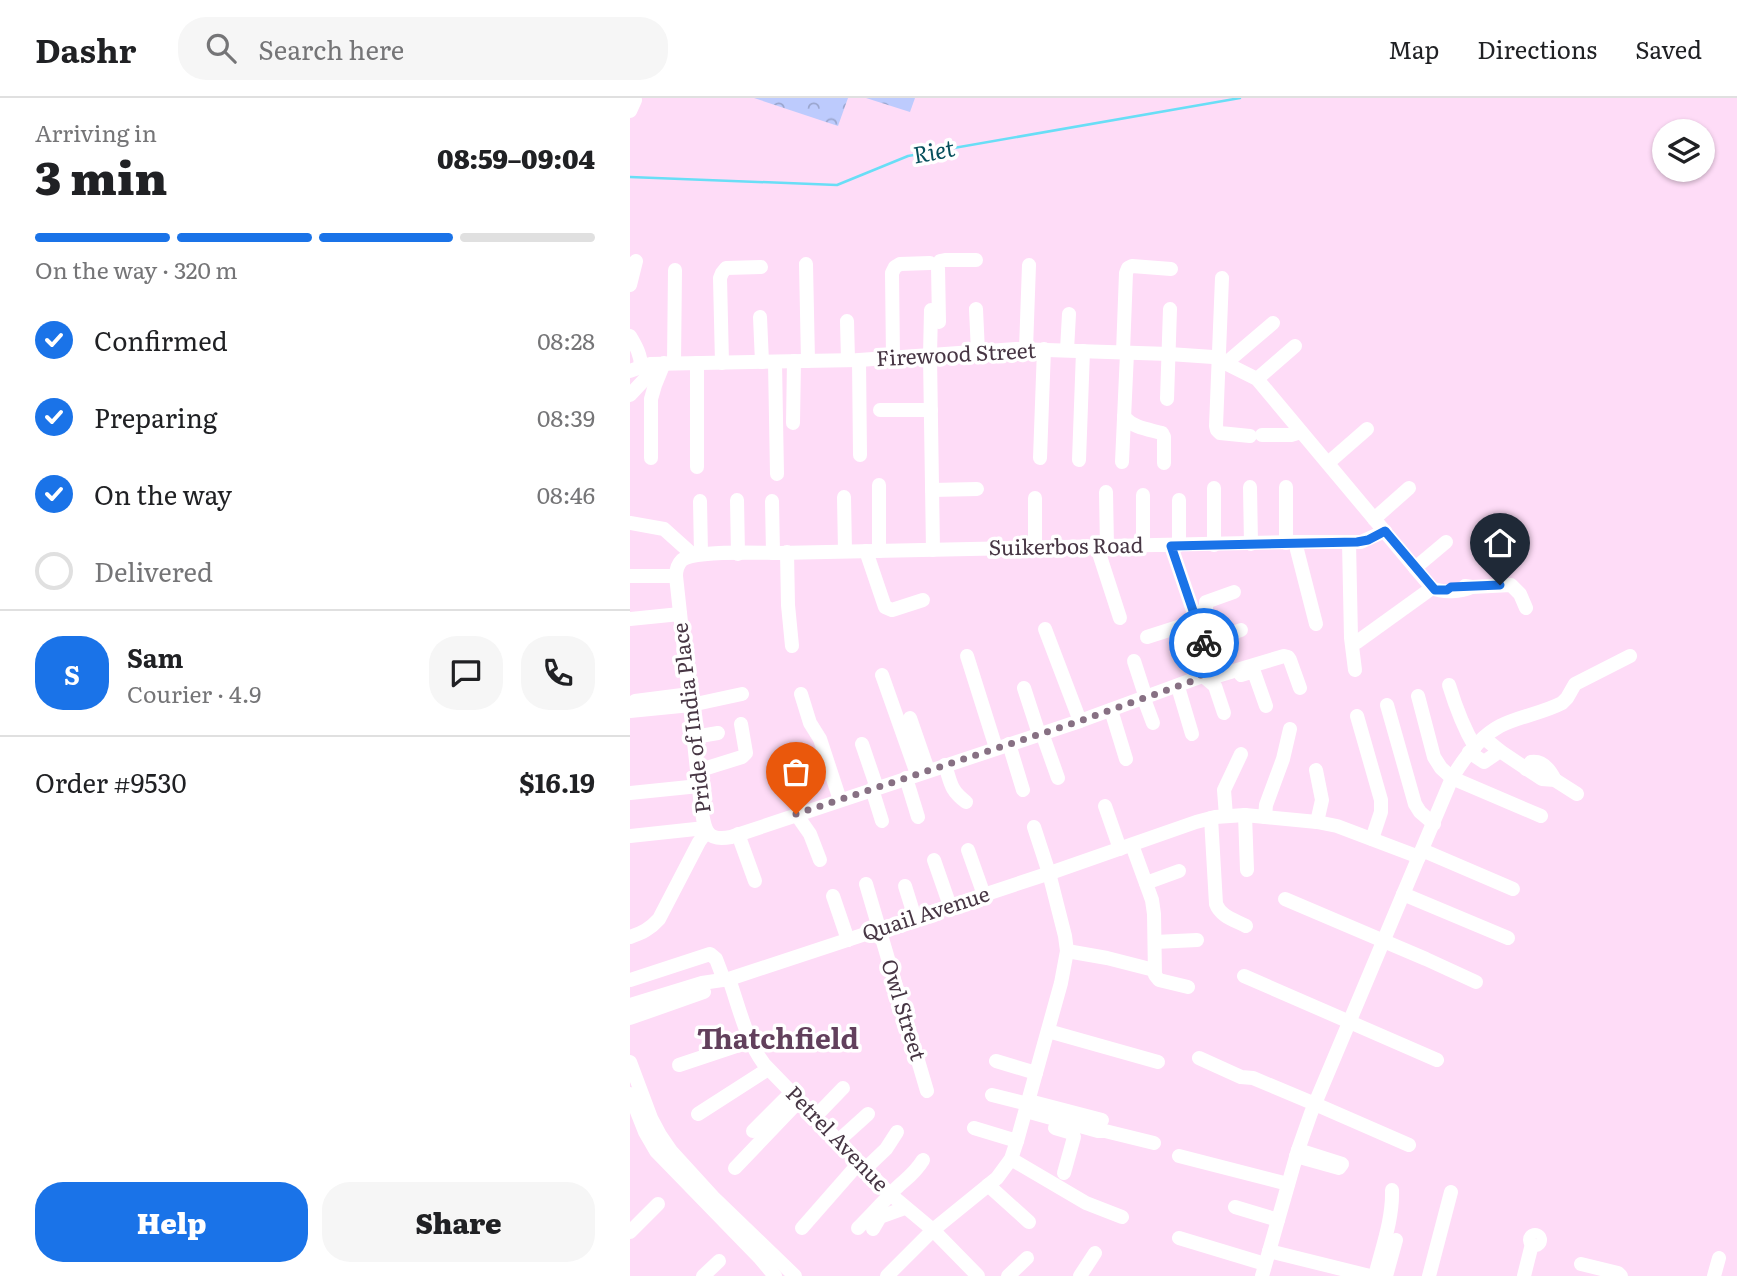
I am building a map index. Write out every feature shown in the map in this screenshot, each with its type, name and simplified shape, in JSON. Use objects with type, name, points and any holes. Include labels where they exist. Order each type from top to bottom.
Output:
[{"type":"street","points":[[933,550],[931,410],[938,266],[940,261],[945,260],[976,260]]},
{"type":"street","points":[[630,285],[636,261]]},
{"type":"street","points":[[893,358],[892,273],[900,264],[930,263]]},
{"type":"street","points":[[781,468],[784,362],[806,264]]},
{"type":"street","points":[[1021,349],[1029,265]]},
{"type":"street","points":[[1122,462],[1126,273],[1132,266],[1171,269]]},
{"type":"street","points":[[722,363],[722,272],[726,268],[761,267]]},
{"type":"street","points":[[630,395],[649,364],[675,270]]},
{"type":"street","points":[[1222,278],[1223,361],[1217,430],[1220,433],[1256,436],[1292,435],[1301,432]]},
{"type":"street","points":[[1018,305],[1021,349]]},
{"type":"street","points":[[976,309],[978,352]]},
{"type":"street","points":[[1167,399],[1170,309]]},
{"type":"street","points":[[931,310],[935,356]]},
{"type":"street","points":[[1068,350],[1069,314]]},
{"type":"street","points":[[760,317],[784,362],[793,423]]},
{"type":"street","points":[[846,321],[854,360],[860,455]]},
{"type":"street","points":[[1223,361],[1273,323]]},
{"type":"street","points":[[630,336],[649,364],[654,385],[651,399],[651,458]]},
{"type":"street","points":[[1295,346],[1257,379],[1415,568],[1438,589],[1451,591],[1511,585],[1520,594],[1526,608]]},
{"type":"street","points":[[1040,458],[1044,349]]},
{"type":"street","name":"Firewood Street","points":[[649,364],[854,360],[1044,349],[1207,356],[1223,361],[1257,379]]},
{"type":"street","points":[[1079,460],[1083,351]]},
{"type":"street","points":[[697,363],[697,467]]},
{"type":"street","points":[[880,410],[931,410]]},
{"type":"street","points":[[1124,417],[1130,424],[1162,433],[1164,463]]},
{"type":"street","points":[[1328,463],[1367,429]]},
{"type":"street","points":[[879,485],[873,551],[885,607],[892,610],[923,600]]},
{"type":"street","points":[[1286,486],[1291,542],[1312,622]]},
{"type":"street","points":[[1250,487],[1251,544]]},
{"type":"street","points":[[1213,545],[1214,488]]},
{"type":"street","points":[[1374,519],[1409,488]]},
{"type":"street","points":[[932,490],[976,489]]},
{"type":"street","points":[[1106,492],[1102,547],[1120,618]]},
{"type":"street","points":[[1143,495],[1143,546]]},
{"type":"street","points":[[844,497],[845,551]]},
{"type":"street","points":[[737,500],[738,554]]},
{"type":"street","points":[[1039,500],[1039,548]]},
{"type":"street","points":[[1179,500],[1175,546],[1211,676],[1227,713]]},
{"type":"street","points":[[693,556],[700,501]]},
{"type":"street","points":[[772,501],[792,646]]},
{"type":"street","points":[[778,515],[780,553]]},
{"type":"street","points":[[630,523],[664,529],[693,556]]},
{"type":"street","points":[[630,530],[660,534],[693,556]]},
{"type":"street","name":"Suikerbos Road","points":[[693,556],[1364,542],[1385,531]]},
{"type":"street","points":[[1349,542],[1351,638],[1356,670]]},
{"type":"street","points":[[1415,568],[1446,542]]},
{"type":"street","points":[[630,576],[676,574],[679,563],[693,556]]},
{"type":"street","name":"Pride of India Place","points":[[676,574],[698,778],[706,829],[711,837],[717,839],[1211,676]]},
{"type":"street","points":[[1383,630],[1438,589]]},
{"type":"street","points":[[1357,642],[1438,589]]},
{"type":"street","points":[[1148,639],[1206,610],[1206,602],[1234,592]]},
{"type":"street","points":[[630,619],[680,614]]},
{"type":"street","points":[[1045,629],[1080,721]]},
{"type":"street","points":[[1204,643],[1241,630]]},
{"type":"street","points":[[967,656],[1002,746],[1023,790]]},
{"type":"street","points":[[1211,676],[1284,656],[1290,660],[1300,688]]},
{"type":"street","points":[[1265,1264],[1297,1153],[1313,1109],[1452,778],[1476,746],[1500,726],[1566,700],[1575,684],[1630,656]]},
{"type":"street","points":[[1134,661],[1153,723]]},
{"type":"street","points":[[1211,676],[1254,672],[1266,706]]},
{"type":"street","points":[[882,675],[918,773]]},
{"type":"street","points":[[1449,685],[1458,714],[1484,762],[1500,751]]},
{"type":"street","points":[[1178,687],[1192,734]]},
{"type":"street","points":[[1024,688],[1058,772]]},
{"type":"street","points":[[630,711],[742,694]]},
{"type":"street","points":[[801,694],[810,723],[820,739]]},
{"type":"street","points":[[895,694],[918,773]]},
{"type":"street","points":[[1418,696],[1434,757],[1441,768],[1452,778],[1541,816]]},
{"type":"street","points":[[630,702],[690,700]]},
{"type":"street","points":[[815,703],[820,739],[841,800]]},
{"type":"street","points":[[1387,705],[1415,804],[1434,824]]},
{"type":"street","points":[[1111,710],[1126,759]]},
{"type":"street","points":[[1357,716],[1381,800],[1381,812],[1372,839]]},
{"type":"street","points":[[910,718],[918,773],[918,817]]},
{"type":"street","points":[[630,793],[698,778],[742,757],[747,753],[741,724]]},
{"type":"street","points":[[1265,817],[1266,805],[1283,759],[1290,729]]},
{"type":"street","points":[[694,737],[718,733]]},
{"type":"street","points":[[862,744],[882,821]]},
{"type":"street","points":[[1476,746],[1500,751],[1525,768],[1536,761],[1549,770],[1555,780],[1577,794]]},
{"type":"street","points":[[1241,754],[1224,790],[1218,817],[1216,905],[1223,915],[1247,926]]},
{"type":"street","points":[[945,765],[956,794],[966,802]]},
{"type":"street","points":[[1316,770],[1322,800],[1317,822]]},
{"type":"street","points":[[1105,806],[1152,900],[1155,975],[1159,980],[1188,987]]},
{"type":"street","points":[[796,814],[810,834],[820,860]]},
{"type":"street","points":[[1245,816],[1247,870]]},
{"type":"street","name":"Quail Avenue","points":[[630,1018],[702,983],[724,980],[1196,822],[1218,817],[1265,817],[1337,825],[1513,889]]},
{"type":"street","points":[[887,1276],[933,1230],[997,1178],[1011,1159],[1017,1141],[1061,983],[1067,951],[1049,873],[1034,827]]},
{"type":"street","points":[[630,836],[706,829]]},
{"type":"street","points":[[630,937],[645,932],[659,919],[706,829]]},
{"type":"street","points":[[738,834],[755,881]]},
{"type":"street","points":[[968,850],[984,895]]},
{"type":"street","points":[[934,860],[950,906]]},
{"type":"street","points":[[1145,888],[1179,872]]},
{"type":"street","name":"Owl Street","points":[[866,884],[927,1091]]},
{"type":"street","points":[[905,886],[915,918]]},
{"type":"street","points":[[1403,894],[1508,938]]},
{"type":"street","points":[[833,896],[848,940]]},
{"type":"street","points":[[1285,899],[1476,982]]},
{"type":"street","points":[[1155,942],[1197,940]]},
{"type":"street","points":[[1067,951],[1154,970]]},
{"type":"street","name":"Petrel Avenue","points":[[630,980],[710,954],[716,959],[757,1055],[768,1069],[890,1194],[933,1230],[978,1276]]},
{"type":"street","points":[[1244,976],[1437,1060]]},
{"type":"street","name":"Quail Avenue","points":[[630,1005],[675,996]]},
{"type":"street","points":[[1048,1031],[1158,1062]]},
{"type":"street","points":[[679,1065],[751,1041]]},
{"type":"street","points":[[1199,1058],[1241,1077],[1248,1084],[1264,1087],[1409,1146]]},
{"type":"street","points":[[996,1061],[1036,1073]]},
{"type":"street","points":[[630,1062],[651,1118],[671,1151],[785,1274]]},
{"type":"street","points":[[698,1114],[768,1069]]},
{"type":"street","points":[[815,1117],[843,1088]]},
{"type":"street","points":[[630,1094],[645,1132],[668,1165],[759,1257],[785,1274]]},
{"type":"street","points":[[992,1095],[1072,1133],[1074,1137],[1065,1173]]},
{"type":"street","points":[[752,1131],[795,1097]]},
{"type":"street","points":[[743,1151],[795,1097]]},
{"type":"street","points":[[735,1168],[795,1097]]},
{"type":"street","points":[[1026,1109],[1100,1126],[1107,1138],[1158,1148]]},
{"type":"street","points":[[838,1141],[869,1114]]},
{"type":"street","points":[[974,1128],[1017,1141]]},
{"type":"street","points":[[802,1228],[862,1166],[886,1149],[897,1132]]},
{"type":"street","points":[[1297,1153],[1319,1159]]},
{"type":"street","points":[[1179,1156],[1288,1184]]},
{"type":"street","points":[[1011,1159],[1086,1203],[1122,1217]]},
{"type":"street","points":[[905,1208],[880,1216],[865,1228],[890,1194],[915,1172],[923,1160]]},
{"type":"street","points":[[988,1185],[1029,1222]]},
{"type":"street","points":[[1179,1238],[1265,1264],[1372,1276],[1390,1218],[1392,1190]]},
{"type":"street","points":[[1429,1276],[1451,1192]]},
{"type":"street","points":[[630,1232],[658,1204]]},
{"type":"street","points":[[1235,1207],[1278,1220]]},
{"type":"street","points":[[1386,1276],[1396,1240]]},
{"type":"street","points":[[1526,1276],[1534,1244]]},
{"type":"street","points":[[1080,1276],[1095,1253]]},
{"type":"street","points":[[1008,1276],[1027,1258]]},
{"type":"street","points":[[1714,1276],[1719,1258]]},
{"type":"street","points":[[703,1276],[719,1261]]},
{"type":"street","points":[[1581,1265],[1621,1276]]},
{"type":"green space","points":[[754,98],[848,98],[838,126]]},
{"type":"green space","points":[[866,98],[915,98],[910,112]]},
{"type":"waterway","name":"Riet","points":[[630,177],[837,185],[908,156],[1240,98]]},
{"type":"way so far","points":[[796,814],[1080,721],[1192,681],[1205,671],[1208,661],[1204,643]]},
{"type":"district","name":"Thatchfield","points":[[778,1039]]},
{"type":"route","points":[[1204,643],[1171,546],[1364,542],[1385,531],[1435,590],[1500,585]]}]
